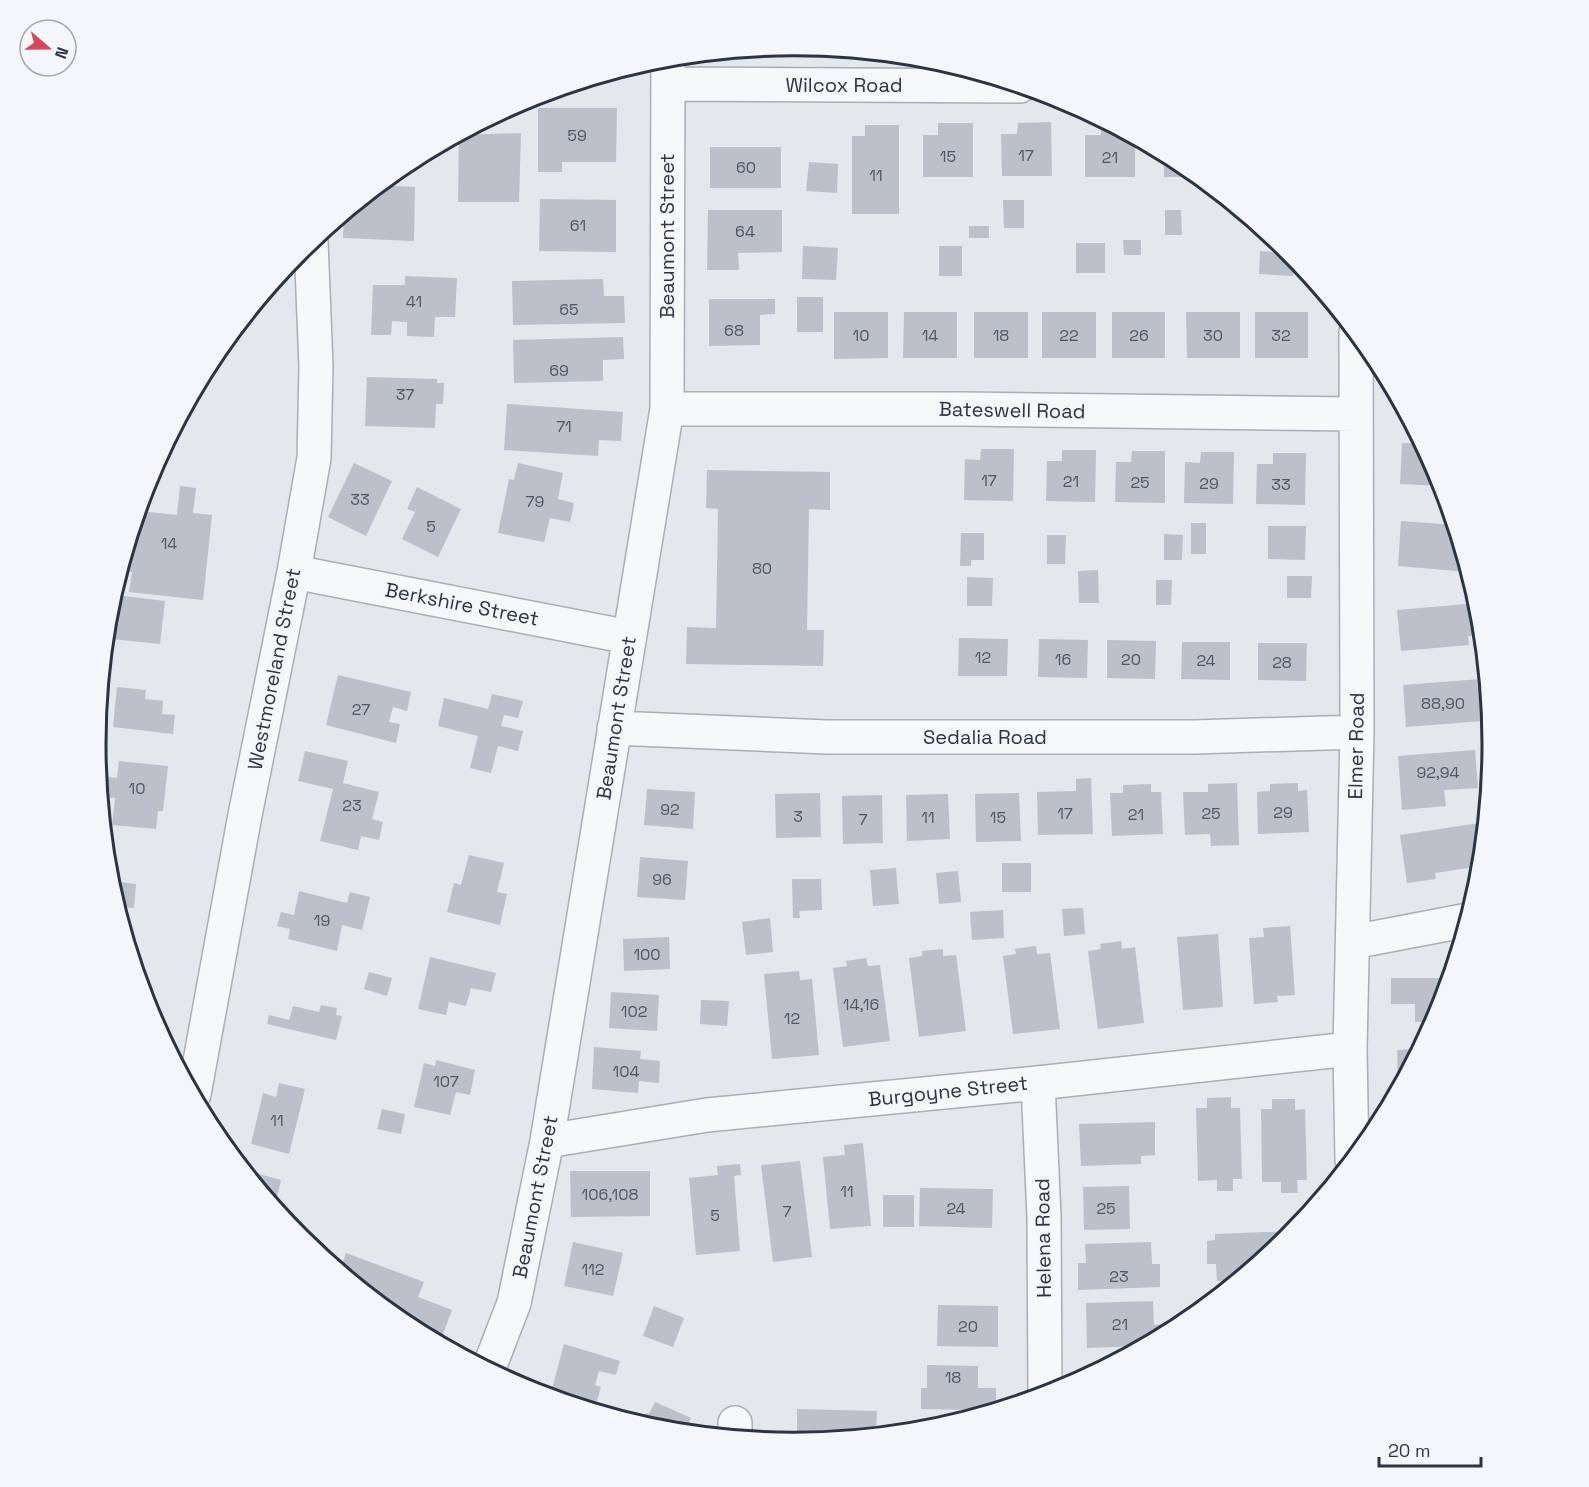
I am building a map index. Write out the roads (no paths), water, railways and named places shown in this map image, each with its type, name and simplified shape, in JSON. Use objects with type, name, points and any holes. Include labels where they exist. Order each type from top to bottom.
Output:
[{"type":"street","name":"Wilcox Road","points":[[668,71],[992,85]]},
{"type":"street","name":"Beaumont Street","points":[[491,1362],[514,1303],[547,1141],[667,409],[668,71]]},
{"type":"street","name":"Westmoreland Street","points":[[196,1083],[314,458],[316,367],[312,254]]},
{"type":"street","name":"Elmer Road","points":[[1352,1146],[1350,1049],[1357,732],[1356,346]]},
{"type":"street","name":"Bateswell Road","points":[[667,409],[963,409],[1356,414]]},
{"type":"street","name":"Berkshire Street","points":[[294,572],[629,637]]},
{"type":"street","name":"Sedalia Road","points":[[614,728],[827,737],[1194,737],[1357,732]]},
{"type":"street","points":[[1353,942],[1459,922]]},
{"type":"street","name":"Burgoyne Street","points":[[547,1141],[707,1115],[1038,1083],[1350,1049]]},
{"type":"street","name":"Helena Road","points":[[1038,1083],[1044,1217],[1045,1384]]}]
